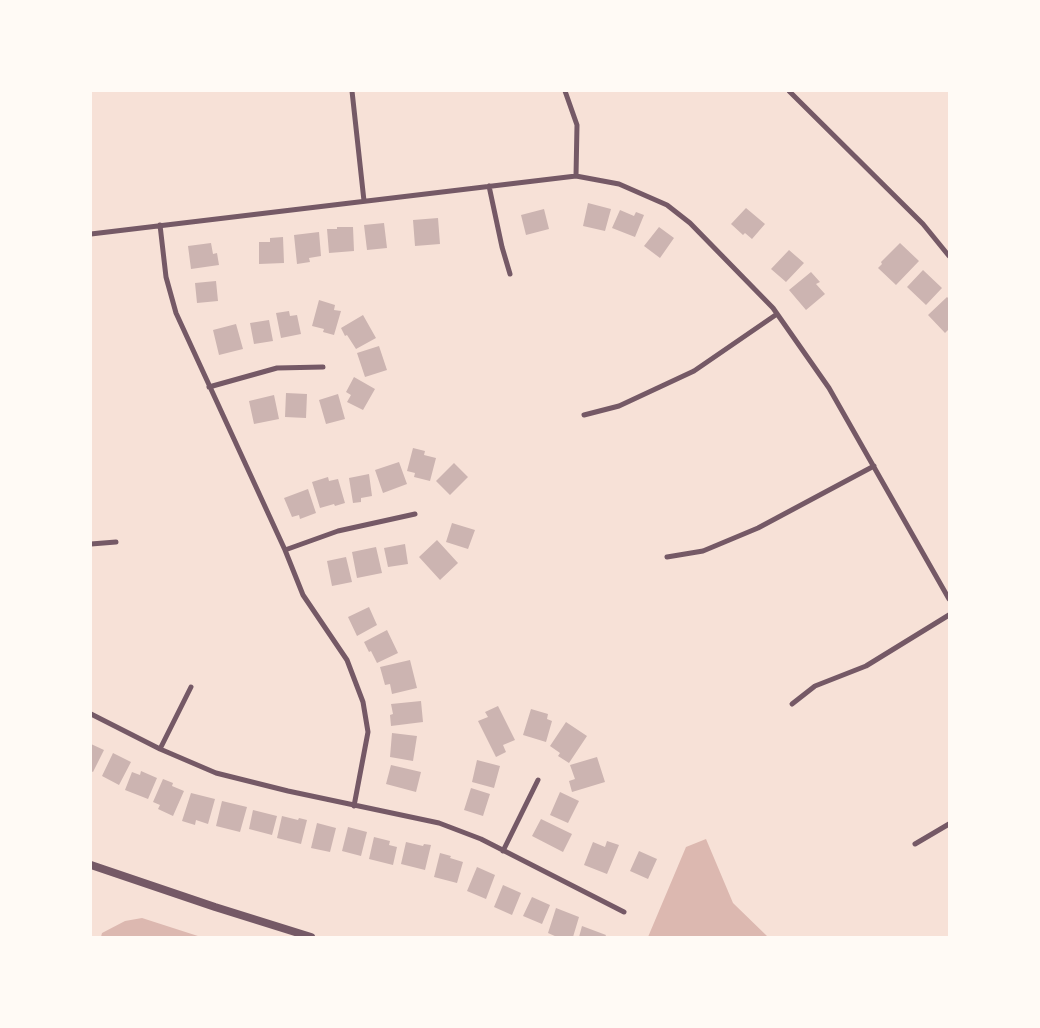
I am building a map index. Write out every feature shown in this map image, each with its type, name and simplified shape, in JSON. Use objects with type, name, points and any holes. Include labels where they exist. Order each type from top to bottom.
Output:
[{"type":"street","points":[[352,91],[364,201]]},
{"type":"street","points":[[565,91],[577,125],[576,176]]},
{"type":"street","points":[[790,91],[923,224],[949,256]]},
{"type":"street","points":[[91,234],[576,176],[619,184],[666,205],[690,223],[777,314],[829,388],[949,598]]},
{"type":"street","points":[[489,186],[502,247],[510,274]]},
{"type":"street","points":[[160,225],[166,277],[176,313],[285,550],[303,595],[347,660],[364,702],[368,732],[354,806]]},
{"type":"street","points":[[584,415],[618,406],[694,371],[777,314]]},
{"type":"street","points":[[209,387],[277,368],[323,367]]},
{"type":"street","points":[[667,558],[704,551],[758,528],[874,466]]},
{"type":"street","points":[[285,550],[338,531],[415,514]]},
{"type":"street","points":[[91,544],[116,542]]},
{"type":"street","points":[[792,704],[815,686],[866,666],[949,614]]},
{"type":"street","points":[[160,748],[191,688]]},
{"type":"street","points":[[91,714],[216,774],[354,806],[440,823],[481,840],[624,912]]},
{"type":"street","points":[[503,851],[538,780]]},
{"type":"street","points":[[915,844],[949,824]]},
{"type":"street","points":[[91,864],[215,907],[311,937]]},
{"type":"shaded area","points":[[706,839],[733,903],[768,937],[648,937],[686,847]]},
{"type":"shaded area","points":[[142,918],[201,937],[101,937],[102,933],[125,921]]},
{"type":"building","points":[[588,203],[611,209],[605,231],[583,226]]},
{"type":"building","points":[[746,208],[765,224],[752,239],[745,233],[743,235],[731,224]]},
{"type":"building","points":[[544,209],[549,229],[526,235],[521,215]]},
{"type":"building","points":[[620,210],[634,216],[636,212],[644,215],[635,237],[612,228]]},
{"type":"building","points":[[438,218],[440,244],[415,246],[413,220]]},
{"type":"building","points":[[384,223],[387,248],[367,250],[364,225]]},
{"type":"building","points":[[337,227],[353,227],[354,251],[329,253],[327,229],[337,229]]},
{"type":"building","points":[[659,227],[674,238],[660,258],[644,246]]},
{"type":"building","points":[[319,232],[321,256],[309,258],[310,262],[297,264],[294,235]]},
{"type":"building","points":[[283,237],[284,263],[259,264],[259,242],[270,242],[270,238]]},
{"type":"building","points":[[211,243],[213,254],[217,253],[219,265],[191,269],[188,246]]},
{"type":"building","points":[[900,243],[919,261],[896,285],[878,268],[882,264],[881,262]]},
{"type":"building","points":[[789,250],[804,263],[786,282],[771,269]]},
{"type":"building","points":[[923,270],[942,288],[926,305],[907,287]]},
{"type":"building","points":[[811,272],[820,282],[816,284],[825,294],[806,310],[789,290]]},
{"type":"building","points":[[216,281],[218,301],[197,303],[195,283]]},
{"type":"building","points":[[947,297],[949,299],[949,329],[945,333],[928,315]]},
{"type":"building","points":[[319,300],[335,305],[334,310],[341,311],[334,335],[323,332],[324,329],[312,326]]},
{"type":"building","points":[[289,311],[290,316],[297,315],[301,334],[281,338],[276,313]]},
{"type":"building","points":[[363,315],[376,338],[356,349],[341,328]]},
{"type":"building","points":[[269,320],[273,341],[254,344],[250,323]]},
{"type":"building","points":[[236,324],[243,349],[219,355],[213,330]]},
{"type":"building","points":[[379,346],[387,370],[365,377],[357,353]]},
{"type":"building","points":[[354,377],[375,389],[363,410],[347,402],[351,395],[346,392]]},
{"type":"building","points":[[286,393],[307,394],[306,418],[285,417]]},
{"type":"building","points":[[338,394],[345,419],[326,424],[319,400]]},
{"type":"building","points":[[274,395],[279,419],[254,424],[249,401]]},
{"type":"building","points":[[413,448],[425,451],[424,455],[436,458],[430,481],[414,477],[415,473],[407,471]]},
{"type":"building","points":[[399,462],[407,484],[383,493],[375,470]]},
{"type":"building","points":[[454,463],[468,477],[450,495],[436,481]]},
{"type":"building","points":[[369,474],[372,496],[361,498],[361,502],[353,503],[349,478]]},
{"type":"building","points":[[328,477],[329,481],[338,479],[345,503],[320,508],[312,482]]},
{"type":"building","points":[[308,489],[316,513],[300,519],[299,515],[292,517],[284,498]]},
{"type":"building","points":[[452,523],[475,530],[468,549],[446,542]]},
{"type":"building","points":[[437,540],[458,563],[440,580],[419,557]]},
{"type":"building","points":[[405,544],[408,564],[388,567],[384,548]]},
{"type":"building","points":[[376,547],[382,573],[357,578],[352,552]]},
{"type":"building","points":[[346,557],[352,582],[332,586],[327,561]]},
{"type":"building","points":[[369,607],[377,625],[357,636],[348,617]]},
{"type":"building","points":[[387,630],[398,653],[377,663],[364,642]]},
{"type":"building","points":[[410,660],[417,688],[392,694],[390,684],[385,685],[380,667]]},
{"type":"building","points":[[421,701],[423,722],[391,726],[390,715],[393,714],[391,704]]},
{"type":"building","points":[[498,706],[515,740],[503,745],[506,752],[496,757],[478,721],[488,717],[485,712]]},
{"type":"building","points":[[531,709],[548,714],[547,719],[552,721],[546,742],[523,735]]},
{"type":"building","points":[[566,722],[587,736],[569,763],[558,756],[560,753],[550,746]]},
{"type":"building","points":[[392,733],[417,736],[413,761],[390,757]]},
{"type":"building","points":[[91,744],[104,750],[93,772],[91,771]]},
{"type":"building","points":[[113,753],[131,762],[119,785],[102,776]]},
{"type":"building","points":[[597,757],[605,782],[572,792],[569,781],[575,779],[570,765]]},
{"type":"building","points":[[477,760],[500,766],[494,788],[472,782]]},
{"type":"building","points":[[391,765],[421,772],[416,792],[386,784]]},
{"type":"building","points":[[141,771],[157,778],[148,799],[125,790],[132,772],[140,775]]},
{"type":"building","points":[[163,779],[173,783],[172,786],[184,791],[173,816],[158,809],[160,805],[153,802]]},
{"type":"building","points":[[471,788],[490,794],[483,816],[464,810]]},
{"type":"building","points":[[560,792],[579,801],[568,823],[550,815]]},
{"type":"building","points":[[191,793],[215,799],[208,824],[196,820],[195,825],[182,821]]},
{"type":"building","points":[[222,801],[247,807],[240,832],[216,826]]},
{"type":"building","points":[[253,810],[277,816],[272,835],[249,829]]},
{"type":"building","points":[[282,816],[307,820],[301,844],[277,838]]},
{"type":"building","points":[[541,819],[572,834],[563,852],[532,836]]},
{"type":"building","points":[[317,823],[336,828],[330,852],[311,848]]},
{"type":"building","points":[[348,827],[367,832],[361,856],[342,851]]},
{"type":"building","points":[[374,837],[390,841],[389,845],[397,847],[393,865],[369,859]]},
{"type":"building","points":[[607,841],[619,845],[607,874],[584,865],[593,842],[605,847]]},
{"type":"building","points":[[406,842],[423,846],[424,844],[431,845],[425,870],[401,864]]},
{"type":"building","points":[[639,851],[657,859],[648,879],[630,871]]},
{"type":"building","points":[[440,853],[463,862],[457,883],[434,877]]},
{"type":"building","points":[[477,867],[495,875],[486,899],[467,891]]},
{"type":"building","points":[[503,885],[521,893],[512,915],[494,907]]},
{"type":"building","points":[[532,897],[550,905],[542,924],[523,916]]},
{"type":"building","points":[[556,908],[579,917],[573,937],[557,937],[548,933]]},
{"type":"building","points":[[582,926],[606,935],[605,937],[579,937]]}]
